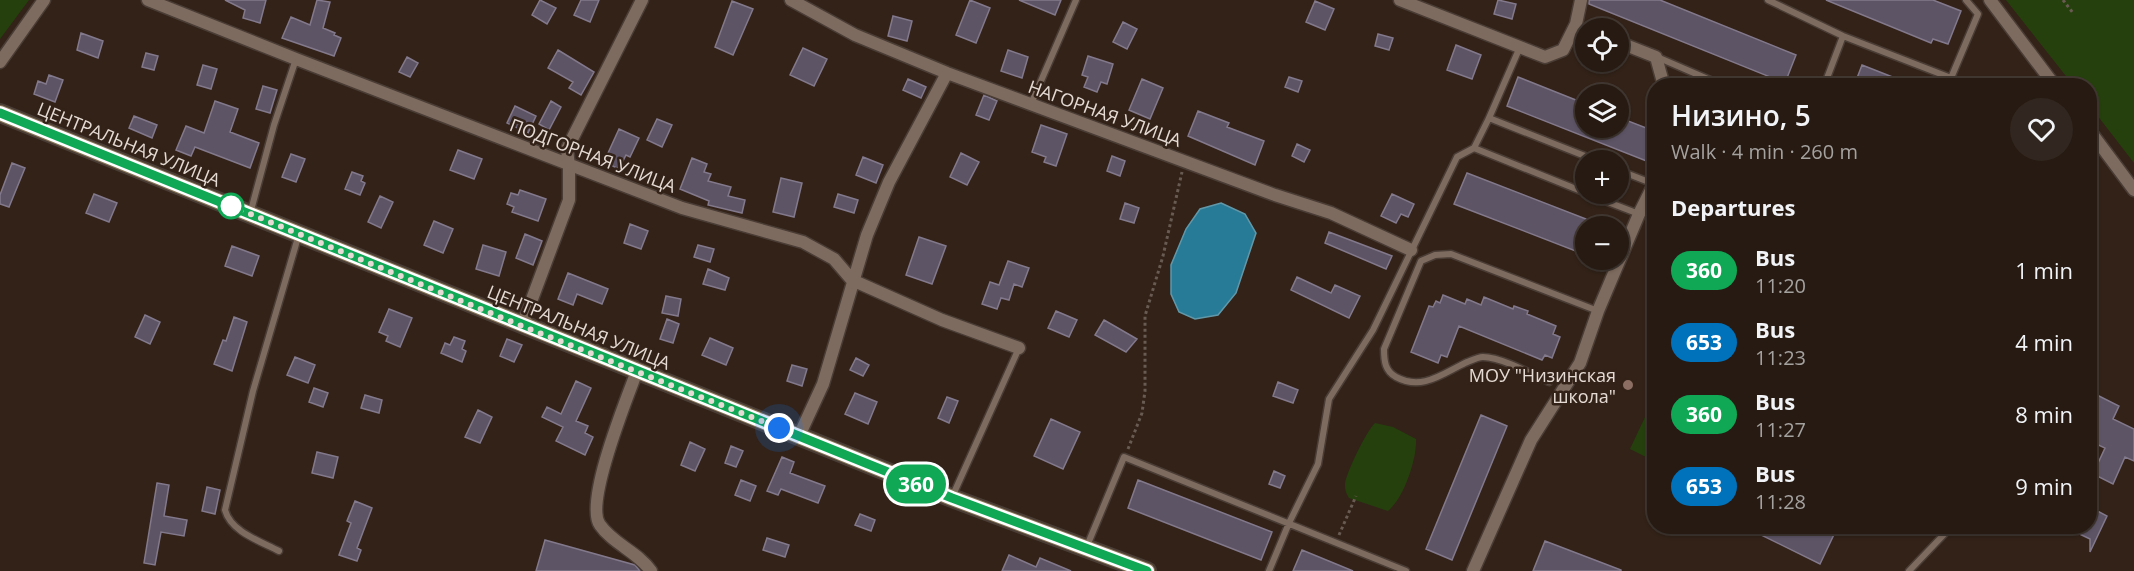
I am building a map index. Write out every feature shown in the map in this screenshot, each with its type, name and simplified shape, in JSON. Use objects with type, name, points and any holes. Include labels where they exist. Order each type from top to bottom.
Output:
[{"type":"street","points":[[0,62],[44,0]]},
{"type":"street","name":"ПОДГОРНАЯ УЛИЦА","points":[[148,0],[569,166],[682,208],[803,242],[834,259],[852,280],[942,320],[1019,348]]},
{"type":"street","points":[[522,326],[570,200],[567,149],[642,0]]},
{"type":"street","name":"НАГОРНАЯ УЛИЦА","points":[[791,0],[855,35],[947,73],[1331,213],[1411,250]]},
{"type":"street","points":[[1400,0],[1545,57],[1563,50],[1575,35]]},
{"type":"street","points":[[1581,0],[1582,18]]},
{"type":"street","points":[[1990,0],[2049,78]]},
{"type":"street","points":[[1629,46],[1656,57],[1662,78]]},
{"type":"street","points":[[799,436],[823,384],[867,235],[889,182],[947,73]]},
{"type":"street","name":"ЦЕНТРАЛЬНАЯ УЛИЦА","points":[[0,113],[522,326],[1138,570]]},
{"type":"street","points":[[2097,140],[2134,190]]},
{"type":"street","points":[[1473,571],[1531,440],[1580,363],[1598,311],[1647,198]]},
{"type":"street","points":[[637,371],[609,443],[596,507],[598,524],[646,563],[651,571]]},
{"type":"lane","points":[[1031,105],[1076,0]]},
{"type":"lane","points":[[1768,0],[1843,36],[1952,78],[1978,14],[1966,0]]},
{"type":"lane","points":[[1827,78],[1843,36]]},
{"type":"lane","points":[[1269,571],[1289,523],[1318,464],[1329,399],[1373,330],[1457,157],[1474,148],[1520,47]]},
{"type":"lane","points":[[1656,57],[1705,78]]},
{"type":"lane","points":[[250,214],[274,125],[296,59]]},
{"type":"lane","points":[[1489,118],[1575,152]]},
{"type":"lane","points":[[1474,148],[1575,189]]},
{"type":"lane","points":[[1629,174],[1647,181]]},
{"type":"lane","points":[[1614,204],[1639,214]]},
{"type":"lane","points":[[279,551],[236,528],[228,520],[225,510],[253,392],[299,234]]},
{"type":"lane","points":[[1549,381],[1500,361],[1483,357],[1424,383],[1405,382],[1390,374],[1384,363],[1384,350],[1421,261],[1435,255],[1451,254],[1598,311]]},
{"type":"lane","points":[[952,498],[1019,348]]},
{"type":"lane","points":[[1086,549],[1124,457],[1406,571]]},
{"type":"lane","points":[[1909,571],[1944,534]]},
{"type":"path","points":[[2063,0],[2073,13]]},
{"type":"path","points":[[1124,457],[1142,413],[1145,380],[1145,316],[1163,256],[1184,161]]},
{"type":"path","points":[[1336,542],[1356,496]]},
{"type":"green space","points":[[0,0],[29,0],[0,39]]},
{"type":"green space","points":[[2006,0],[2134,0],[2134,163],[2097,115],[2097,78],[2067,78]]},
{"type":"green space","points":[[1647,413],[1647,458],[1630,449]]},
{"type":"green space","points":[[1375,423],[1393,427],[1416,439],[1408,478],[1399,497],[1388,511],[1349,498],[1345,488],[1353,462]]},
{"type":"water","points":[[1221,203],[1245,214],[1256,233],[1236,293],[1218,315],[1195,319],[1179,312],[1171,294],[1171,265],[1186,229],[1200,209]]},
{"type":"building","points":[[225,0],[266,0],[260,23],[243,18],[245,10]]},
{"type":"building","points":[[317,0],[330,2],[323,28],[341,38],[334,56],[282,38],[291,17],[310,25]]},
{"type":"building","points":[[540,0],[556,8],[547,24],[532,15]]},
{"type":"building","points":[[581,0],[599,0],[590,22],[574,15]]},
{"type":"building","points":[[970,0],[990,8],[976,43],[956,35]]},
{"type":"building","points":[[1019,0],[1061,0],[1055,15]]},
{"type":"building","points":[[1498,0],[1516,4],[1512,19],[1494,14]]},
{"type":"building","points":[[1589,0],[1660,0],[1796,55],[1787,78],[1773,78],[1629,20],[1629,18],[1589,4]]},
{"type":"building","points":[[1826,0],[1933,0],[1961,11],[1948,44],[1933,39],[1931,43]]},
{"type":"building","points":[[732,1],[753,9],[733,55],[715,47]]},
{"type":"building","points":[[1315,1],[1334,9],[1325,30],[1306,22]]},
{"type":"building","points":[[893,16],[912,21],[907,41],[888,36]]},
{"type":"building","points":[[1123,22],[1137,29],[1127,49],[1113,42]]},
{"type":"building","points":[[81,33],[103,41],[98,58],[77,50]]},
{"type":"building","points":[[1378,34],[1393,38],[1389,50],[1375,46]]},
{"type":"building","points":[[1456,45],[1481,55],[1472,79],[1447,70]]},
{"type":"building","points":[[803,48],[827,59],[814,86],[790,75]]},
{"type":"building","points":[[558,50],[594,72],[581,95],[569,88],[573,82],[548,68]]},
{"type":"building","points":[[1008,50],[1028,57],[1022,78],[1001,71]]},
{"type":"building","points":[[146,53],[158,56],[154,70],[142,67]]},
{"type":"building","points":[[1088,56],[1113,64],[1107,84],[1101,82],[1097,92],[1084,87],[1088,77],[1082,75]]},
{"type":"building","points":[[407,57],[418,63],[410,77],[399,72]]},
{"type":"building","points":[[203,65],[217,69],[211,89],[197,85]]},
{"type":"building","points":[[1862,65],[1895,78],[1857,78]]},
{"type":"building","points":[[49,75],[63,80],[55,102],[34,94],[38,81],[46,84]]},
{"type":"building","points":[[1289,77],[1302,81],[1298,92],[1285,87]]},
{"type":"building","points":[[1518,77],[1575,100],[1575,133],[1507,106]]},
{"type":"building","points":[[908,79],[926,87],[921,98],[903,90]]},
{"type":"building","points":[[1142,79],[1163,88],[1150,119],[1129,110]]},
{"type":"building","points":[[263,86],[277,90],[270,113],[256,109]]},
{"type":"building","points":[[984,95],[997,101],[989,120],[976,115]]},
{"type":"building","points":[[215,101],[238,109],[230,132],[259,143],[250,168],[195,147],[191,156],[176,150],[186,126],[204,133]]},
{"type":"building","points":[[551,101],[561,107],[549,130],[539,124]]},
{"type":"building","points":[[515,106],[536,116],[528,133],[507,123]]},
{"type":"building","points":[[1198,111],[1229,123],[1227,127],[1264,141],[1255,165],[1188,136]]},
{"type":"building","points":[[134,116],[157,125],[152,138],[129,128]]},
{"type":"building","points":[[657,119],[672,125],[662,147],[647,140]]},
{"type":"building","points":[[1629,121],[1647,128],[1647,161],[1629,154],[1629,150],[1619,150],[1588,138],[1629,138]]},
{"type":"building","points":[[1041,125],[1067,134],[1056,166],[1044,162],[1046,157],[1032,152]]},
{"type":"building","points":[[619,129],[639,138],[630,157],[626,155],[619,169],[604,162]]},
{"type":"building","points":[[1297,144],[1310,150],[1304,162],[1292,156]]},
{"type":"building","points":[[458,150],[482,159],[474,179],[450,170]]},
{"type":"building","points":[[961,153],[979,162],[967,185],[950,177]]},
{"type":"building","points":[[291,154],[305,159],[296,182],[282,177]]},
{"type":"building","points":[[1112,156],[1125,161],[1120,176],[1107,171]]},
{"type":"building","points":[[863,157],[883,165],[876,183],[856,175]]},
{"type":"building","points":[[692,158],[707,164],[704,172],[711,174],[708,181],[731,187],[728,196],[745,200],[742,213],[708,205],[709,201],[680,189]]},
{"type":"building","points":[[12,163],[25,168],[9,207],[0,204],[0,195]]},
{"type":"building","points":[[352,172],[363,176],[361,181],[365,183],[360,195],[345,189]]},
{"type":"building","points":[[1467,173],[1578,216],[1575,216],[1575,251],[1454,204]]},
{"type":"building","points":[[781,178],[802,183],[794,217],[773,212]]},
{"type":"building","points":[[520,190],[546,199],[538,221],[512,212],[514,207],[507,204],[511,193],[518,195]]},
{"type":"building","points":[[94,194],[117,203],[109,222],[86,213]]},
{"type":"building","points":[[838,194],[858,200],[854,213],[834,207]]},
{"type":"building","points":[[1392,194],[1414,204],[1408,217],[1401,214],[1396,223],[1381,216]]},
{"type":"building","points":[[380,196],[393,202],[381,228],[368,222]]},
{"type":"building","points":[[1125,203],[1139,208],[1134,223],[1120,219]]},
{"type":"building","points":[[434,221],[453,229],[443,253],[424,245]]},
{"type":"building","points":[[630,224],[648,231],[641,249],[624,243]]},
{"type":"building","points":[[1329,232],[1392,256],[1386,269],[1325,243]]},
{"type":"building","points":[[525,234],[542,241],[533,265],[516,258]]},
{"type":"building","points":[[919,237],[946,246],[932,284],[906,275]]},
{"type":"building","points":[[483,245],[506,252],[499,276],[476,269]]},
{"type":"building","points":[[698,245],[714,249],[710,262],[694,257]]},
{"type":"building","points":[[232,246],[259,256],[252,276],[225,266]]},
{"type":"building","points":[[1008,261],[1029,268],[1022,287],[1014,284],[1009,300],[1001,298],[997,309],[982,304],[990,282],[999,285]]},
{"type":"building","points":[[708,269],[729,278],[725,290],[703,284]]},
{"type":"building","points":[[568,273],[608,289],[602,304],[577,294],[573,305],[558,299]]},
{"type":"building","points":[[1297,277],[1331,293],[1335,285],[1360,296],[1349,318],[1291,290]]},
{"type":"building","points":[[1443,295],[1465,304],[1467,299],[1481,305],[1484,297],[1513,309],[1514,306],[1528,311],[1527,314],[1556,326],[1553,334],[1560,337],[1552,358],[1545,355],[1542,360],[1459,326],[1447,357],[1441,355],[1438,363],[1411,352],[1429,306],[1433,307],[1436,301],[1440,303]]},
{"type":"building","points":[[666,296],[681,299],[678,316],[662,313]]},
{"type":"building","points":[[389,309],[412,318],[400,347],[386,341],[388,336],[379,332]]},
{"type":"building","points":[[1056,311],[1077,320],[1069,337],[1048,328]]},
{"type":"building","points":[[145,315],[160,322],[150,344],[135,337]]},
{"type":"building","points":[[234,317],[247,322],[232,371],[214,364],[223,340],[226,341]]},
{"type":"building","points":[[667,319],[679,324],[673,343],[660,339]]},
{"type":"building","points":[[1104,320],[1137,339],[1126,352],[1095,335]]},
{"type":"building","points":[[454,337],[465,341],[462,349],[466,351],[462,362],[441,353],[445,343],[450,345]]},
{"type":"building","points":[[710,338],[733,348],[726,365],[702,355]]},
{"type":"building","points":[[507,339],[522,345],[514,362],[500,356]]},
{"type":"building","points":[[295,357],[315,365],[308,383],[287,375]]},
{"type":"building","points":[[856,358],[869,365],[863,376],[850,370]]},
{"type":"building","points":[[792,365],[807,369],[802,386],[787,381]]},
{"type":"building","points":[[576,381],[591,388],[576,421],[588,426],[585,433],[593,437],[585,455],[556,441],[563,427],[542,417],[547,407],[561,414]]},
{"type":"building","points":[[1278,382],[1298,390],[1293,403],[1273,396]]},
{"type":"building","points":[[314,388],[328,393],[323,407],[309,402]]},
{"type":"building","points":[[855,393],[877,402],[868,424],[845,414]]},
{"type":"building","points":[[365,395],[382,400],[379,413],[361,408]]},
{"type":"building","points":[[2097,395],[2119,406],[2113,419],[2134,429],[2134,461],[2125,457],[2113,484],[2097,476],[2097,465],[2105,448],[2097,444]]},
{"type":"building","points":[[947,397],[958,401],[949,423],[938,418]]},
{"type":"building","points":[[478,410],[492,417],[480,443],[465,437]]},
{"type":"building","points":[[1481,415],[1507,426],[1452,560],[1426,549]]},
{"type":"building","points":[[1051,419],[1080,432],[1063,469],[1034,456]]},
{"type":"building","points":[[690,442],[705,449],[695,471],[681,465]]},
{"type":"building","points":[[731,446],[743,451],[736,467],[725,463]]},
{"type":"building","points":[[317,452],[338,457],[333,478],[312,473]]},
{"type":"building","points":[[782,457],[794,462],[790,473],[825,486],[818,503],[781,489],[778,495],[767,491]]},
{"type":"building","points":[[1274,471],[1285,476],[1280,488],[1269,484]]},
{"type":"building","points":[[741,480],[756,486],[750,501],[735,495]]},
{"type":"building","points":[[1138,480],[1272,532],[1261,560],[1128,508]]},
{"type":"building","points":[[157,483],[169,485],[164,516],[187,520],[184,536],[161,532],[155,565],[144,563]]},
{"type":"building","points":[[207,487],[220,490],[215,514],[202,511]]},
{"type":"building","points":[[355,501],[372,508],[357,548],[361,550],[357,561],[339,555],[351,523],[347,521]]},
{"type":"building","points":[[2097,511],[2107,516],[2090,552],[2090,539],[2080,534],[2097,534]]},
{"type":"building","points":[[860,514],[875,520],[871,531],[855,525]]},
{"type":"building","points":[[1759,534],[1834,534],[1820,564]]},
{"type":"building","points":[[767,538],[789,545],[785,557],[763,550]]},
{"type":"building","points":[[545,540],[635,565],[640,571],[536,571]]},
{"type":"building","points":[[1545,541],[1621,570],[1621,571],[1533,571]]},
{"type":"building","points":[[1302,550],[1353,571],[1293,571]]},
{"type":"building","points":[[1009,555],[1036,567],[1040,558],[1071,571],[1002,571]]},
{"type":"bus line","name":"360","points":[[0,113],[952,498],[1056,539],[1147,571]]},
{"type":"place","name":"МОУ \"Низинская школа\"","points":[[1628,385]]},
{"type":"route","points":[[231,206],[522,326],[779,428]]}]
